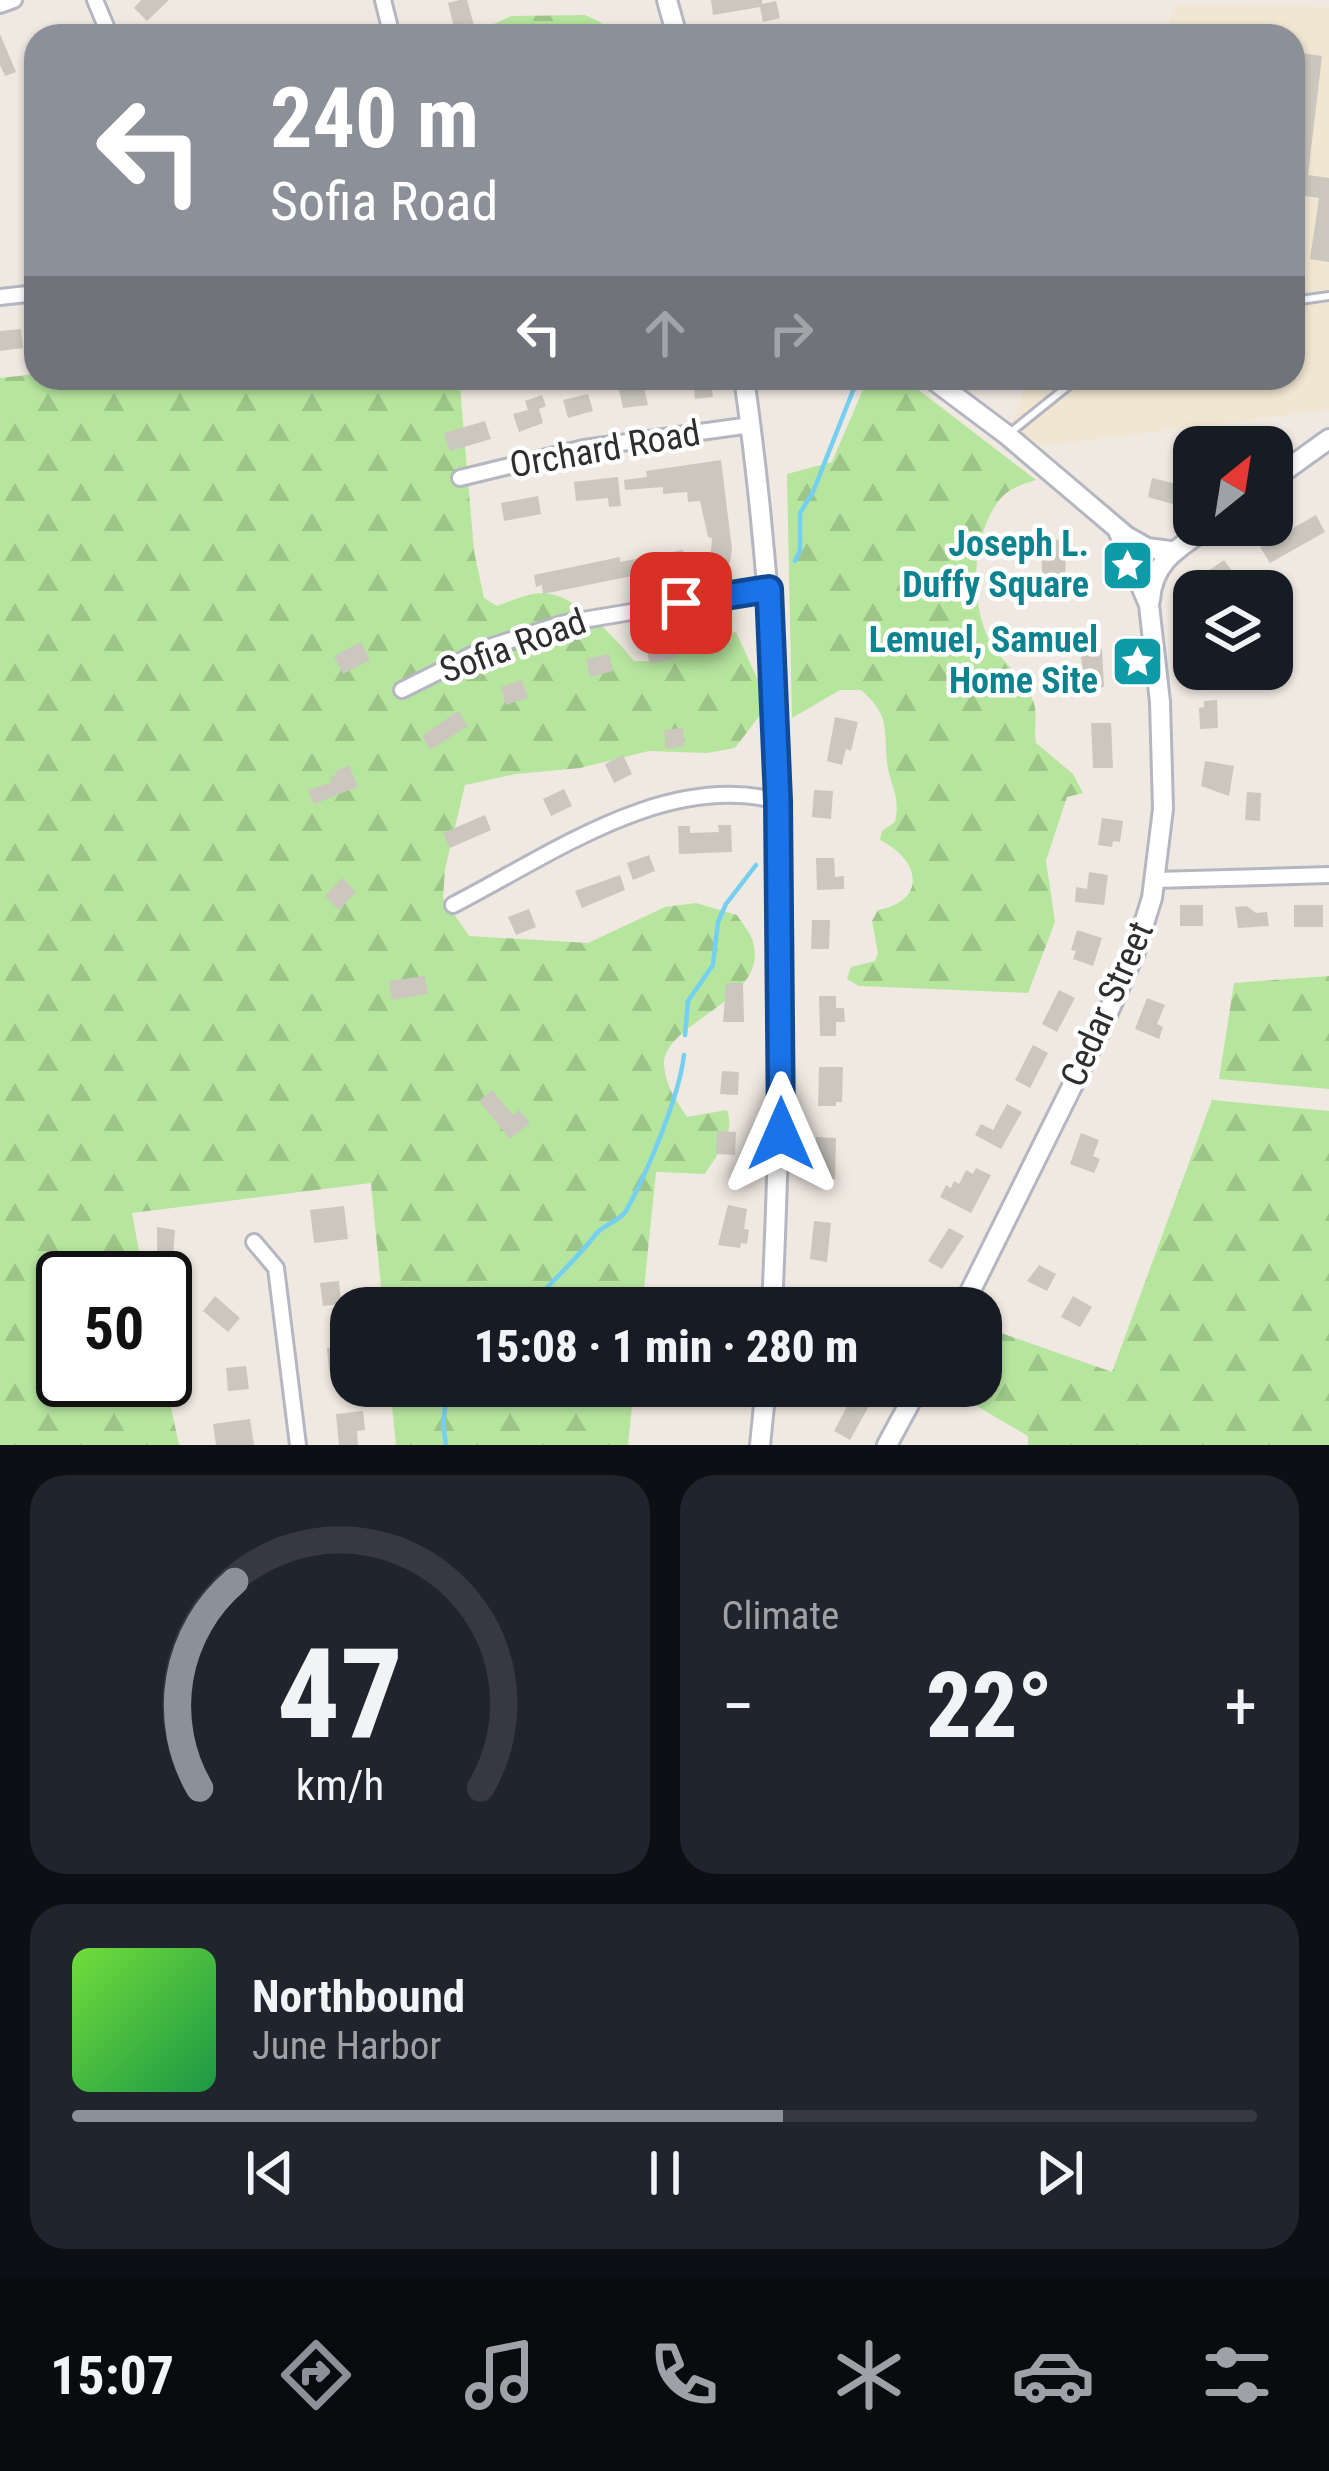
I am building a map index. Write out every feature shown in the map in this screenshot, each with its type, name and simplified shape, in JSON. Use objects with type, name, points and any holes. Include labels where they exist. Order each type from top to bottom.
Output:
[{"type":"street","points":[[0,5],[14,0]]},
{"type":"street","points":[[383,0],[389,24]]},
{"type":"street","points":[[747,390],[769,589],[778,801],[781,1134],[773,1287]]},
{"type":"street","name":"Cedar Street","points":[[947,390],[1117,528],[1147,548],[1170,551],[1153,580],[1150,605],[1163,762],[1155,880],[1135,952],[972,1287]]},
{"type":"street","name":"Orchard Road","points":[[460,478],[584,448],[751,425]]},
{"type":"street","points":[[1293,465],[1329,439]]},
{"type":"street","name":"Cedar Street","points":[[1117,528],[1150,605]]},
{"type":"street","points":[[1170,551],[1178,546]]},
{"type":"street","name":"Sofia Road","points":[[402,690],[486,648],[565,622],[769,589]]},
{"type":"street","points":[[453,905],[653,805],[733,793],[778,801]]},
{"type":"street","points":[[1155,880],[1329,875]]},
{"type":"street","points":[[254,1242],[277,1268],[298,1445]]},
{"type":"street","points":[[760,1445],[764,1407]]},
{"type":"street","points":[[887,1445],[908,1407]]},
{"type":"lane","points":[[1007,435],[1063,390]]},
{"type":"shaded area","points":[[1176,5],[1329,7],[1329,410],[1040,446],[1011,425],[1024,390],[1305,390],[1305,24],[1168,24]]},
{"type":"green space","points":[[585,15],[602,23],[494,24],[511,16]]},
{"type":"green space","points":[[24,375],[24,390],[460,390],[474,551],[484,598],[497,606],[531,594],[556,595],[594,619],[634,661],[648,661],[671,642],[736,632],[761,687],[760,715],[735,748],[707,753],[649,751],[580,768],[465,785],[445,869],[443,898],[469,936],[588,943],[665,907],[696,903],[737,915],[751,936],[754,960],[747,978],[680,1035],[668,1049],[664,1065],[672,1093],[687,1117],[727,1110],[724,1144],[705,1174],[656,1172],[644,1287],[381,1287],[371,1183],[132,1213],[139,1251],[36,1251],[36,1407],[171,1407],[179,1445],[0,1445],[0,378]]},
{"type":"green space","points":[[863,390],[919,390],[1036,480],[1020,485],[997,503],[983,534],[976,569],[982,622],[993,646],[1032,698],[1036,743],[1073,774],[1083,793],[1067,797],[1046,861],[1055,922],[1028,993],[859,986],[847,979],[851,967],[875,961],[872,921],[878,910],[905,898],[913,878],[903,858],[880,840],[882,831],[895,822],[897,805],[884,723],[877,707],[861,690],[840,690],[792,718],[787,474],[832,462]]},
{"type":"green space","points":[[1329,976],[1329,1089],[1219,1079],[1234,983]]},
{"type":"green space","points":[[1212,1100],[1329,1111],[1329,1445],[1028,1445],[1028,1436],[978,1407],[1002,1407],[1002,1333],[1112,1372]]},
{"type":"green space","points":[[392,1407],[632,1407],[628,1445],[396,1445]]},
{"type":"building","points":[[141,0],[169,0],[147,21],[134,8]]},
{"type":"building","points":[[467,0],[474,24],[453,24],[448,3]]},
{"type":"building","points":[[711,0],[776,1],[780,18],[763,22],[760,7],[713,15]]},
{"type":"building","points":[[0,34],[16,72],[5,76],[0,65]]},
{"type":"building","points":[[1305,54],[1322,56],[1308,175],[1329,178],[1329,262],[1310,259],[1319,198],[1305,196]]},
{"type":"building","points":[[21,329],[23,348],[0,351],[0,331]]},
{"type":"building","points":[[619,390],[644,390],[648,405],[623,408]]},
{"type":"building","points":[[694,390],[712,390],[713,397],[695,399]]},
{"type":"building","points":[[588,394],[593,411],[568,418],[563,400]]},
{"type":"building","points":[[542,395],[546,406],[539,409],[543,423],[519,432],[513,414],[528,410],[525,401]]},
{"type":"building","points":[[485,421],[491,439],[450,451],[444,433]]},
{"type":"building","points":[[721,460],[732,549],[730,563],[710,563],[712,538],[700,501],[688,502],[687,492],[663,494],[663,487],[625,490],[624,480],[647,477],[646,471]]},
{"type":"building","points":[[618,477],[621,506],[609,507],[608,498],[576,501],[574,482]]},
{"type":"building","points":[[1152,478],[1173,483],[1173,504],[1148,497]]},
{"type":"building","points":[[538,496],[541,514],[504,521],[501,503]]},
{"type":"building","points":[[1316,515],[1325,532],[1270,563],[1260,547],[1293,546],[1293,528]]},
{"type":"building","points":[[1066,539],[1065,595],[1044,597],[1040,541]]},
{"type":"building","points":[[683,550],[686,568],[668,574],[642,574],[543,594],[542,585],[536,587],[534,575]]},
{"type":"building","points":[[1224,560],[1231,570],[1210,570]]},
{"type":"building","points":[[674,641],[678,657],[650,664],[645,645]]},
{"type":"building","points":[[361,642],[370,660],[343,674],[334,656]]},
{"type":"building","points":[[1102,649],[1104,687],[1087,690],[1080,653]]},
{"type":"building","points":[[609,654],[613,671],[590,677],[586,659]]},
{"type":"building","points":[[522,680],[528,698],[506,705],[501,687]]},
{"type":"building","points":[[1217,700],[1218,728],[1200,729],[1199,708],[1204,701]]},
{"type":"building","points":[[458,711],[468,726],[430,750],[422,736]]},
{"type":"building","points":[[835,717],[858,722],[842,765],[827,761]]},
{"type":"building","points":[[1091,723],[1111,723],[1113,768],[1093,768]]},
{"type":"building","points":[[683,728],[685,746],[666,749],[664,730]]},
{"type":"building","points":[[623,755],[632,774],[614,783],[605,764]]},
{"type":"building","points":[[1205,761],[1234,766],[1229,796],[1201,786]]},
{"type":"building","points":[[349,765],[358,787],[314,804],[308,790],[332,782],[336,771]]},
{"type":"building","points":[[564,789],[572,806],[551,816],[543,799]]},
{"type":"building","points":[[814,790],[833,791],[831,819],[812,817]]},
{"type":"building","points":[[1247,792],[1261,793],[1260,821],[1245,820]]},
{"type":"building","points":[[485,815],[491,830],[450,848],[443,833]]},
{"type":"building","points":[[1102,818],[1123,821],[1120,842],[1113,841],[1112,847],[1098,845]]},
{"type":"building","points":[[718,825],[731,825],[732,852],[679,854],[678,826],[690,826],[690,833],[719,832]]},
{"type":"building","points":[[649,855],[655,871],[633,880],[627,863]]},
{"type":"building","points":[[816,858],[834,858],[835,877],[844,876],[844,889],[817,890]]},
{"type":"building","points":[[1089,872],[1108,875],[1104,905],[1075,902],[1076,887],[1087,889]]},
{"type":"building","points":[[620,875],[625,890],[582,908],[575,891]]},
{"type":"building","points":[[342,878],[356,892],[339,910],[325,896]]},
{"type":"building","points":[[1180,905],[1203,905],[1203,926],[1180,926]]},
{"type":"building","points":[[1294,905],[1323,905],[1323,927],[1294,927]]},
{"type":"building","points":[[1247,906],[1256,913],[1267,912],[1269,926],[1238,928],[1235,907]]},
{"type":"building","points":[[529,909],[536,927],[516,935],[508,917]]},
{"type":"building","points":[[812,920],[830,920],[829,949],[811,949]]},
{"type":"building","points":[[1077,930],[1102,938],[1093,966],[1073,959]]},
{"type":"building","points":[[425,976],[428,994],[392,1000],[389,981]]},
{"type":"building","points":[[726,983],[743,983],[744,1022],[723,1022]]},
{"type":"building","points":[[1059,990],[1075,998],[1057,1032],[1042,1024]]},
{"type":"building","points":[[819,996],[836,996],[836,1008],[844,1008],[845,1022],[836,1022],[836,1036],[820,1036]]},
{"type":"building","points":[[1147,998],[1165,1005],[1157,1024],[1163,1027],[1159,1039],[1135,1029]]},
{"type":"building","points":[[1033,1045],[1048,1053],[1030,1088],[1015,1080]]},
{"type":"building","points":[[819,1067],[843,1067],[842,1102],[836,1106],[818,1106]]},
{"type":"building","points":[[722,1071],[739,1072],[738,1095],[720,1094]]},
{"type":"building","points":[[492,1090],[513,1115],[519,1110],[530,1123],[510,1139],[479,1101]]},
{"type":"building","points":[[1007,1104],[1022,1112],[1001,1149],[975,1135],[981,1124],[993,1130]]},
{"type":"building","points":[[717,1131],[736,1132],[735,1155],[716,1154]]},
{"type":"building","points":[[1081,1133],[1099,1140],[1093,1156],[1100,1159],[1094,1173],[1070,1164]]},
{"type":"building","points":[[816,1137],[836,1138],[835,1179],[815,1179]]},
{"type":"building","points":[[976,1168],[991,1175],[971,1213],[940,1197],[946,1185],[959,1184],[966,1170],[973,1174]]},
{"type":"building","points":[[728,1205],[747,1209],[747,1244],[741,1243],[740,1248],[718,1245]]},
{"type":"building","points":[[344,1206],[348,1239],[314,1243],[310,1210]]},
{"type":"building","points":[[814,1221],[831,1223],[827,1262],[810,1259]]},
{"type":"building","points":[[157,1227],[175,1230],[173,1251],[157,1251]]},
{"type":"building","points":[[949,1228],[964,1236],[942,1269],[928,1261]]},
{"type":"building","points":[[1039,1265],[1056,1274],[1047,1291],[1027,1281]]},
{"type":"building","points":[[339,1281],[340,1287],[330,1287],[330,1305],[323,1306],[320,1283]]},
{"type":"building","points":[[215,1296],[240,1318],[228,1332],[203,1311]]},
{"type":"building","points":[[1073,1296],[1092,1307],[1080,1327],[1061,1317]]},
{"type":"building","points":[[246,1366],[249,1389],[228,1391],[226,1368]]},
{"type":"building","points":[[847,1407],[868,1407],[850,1440],[834,1431]]},
{"type":"building","points":[[363,1411],[365,1430],[357,1431],[358,1445],[339,1445],[336,1414]]},
{"type":"building","points":[[250,1419],[254,1445],[216,1445],[213,1424]]},
{"type":"waterway","points":[[795,561],[800,550],[800,513],[853,390]]},
{"type":"waterway","points":[[685,1035],[688,1001],[713,965],[718,922],[756,865]]},
{"type":"waterway","points":[[548,1287],[599,1231],[626,1211],[661,1136],[684,1055]]},
{"type":"waterway","points":[[445,1407],[446,1445]]},
{"type":"place","name":"Joseph L. Duffy Square","points":[[1128,565]]},
{"type":"place","name":"Lemuel, Samuel Home Site","points":[[1137,661]]},
{"type":"route","points":[[681,603],[769,589],[778,801],[781,1134]]}]
